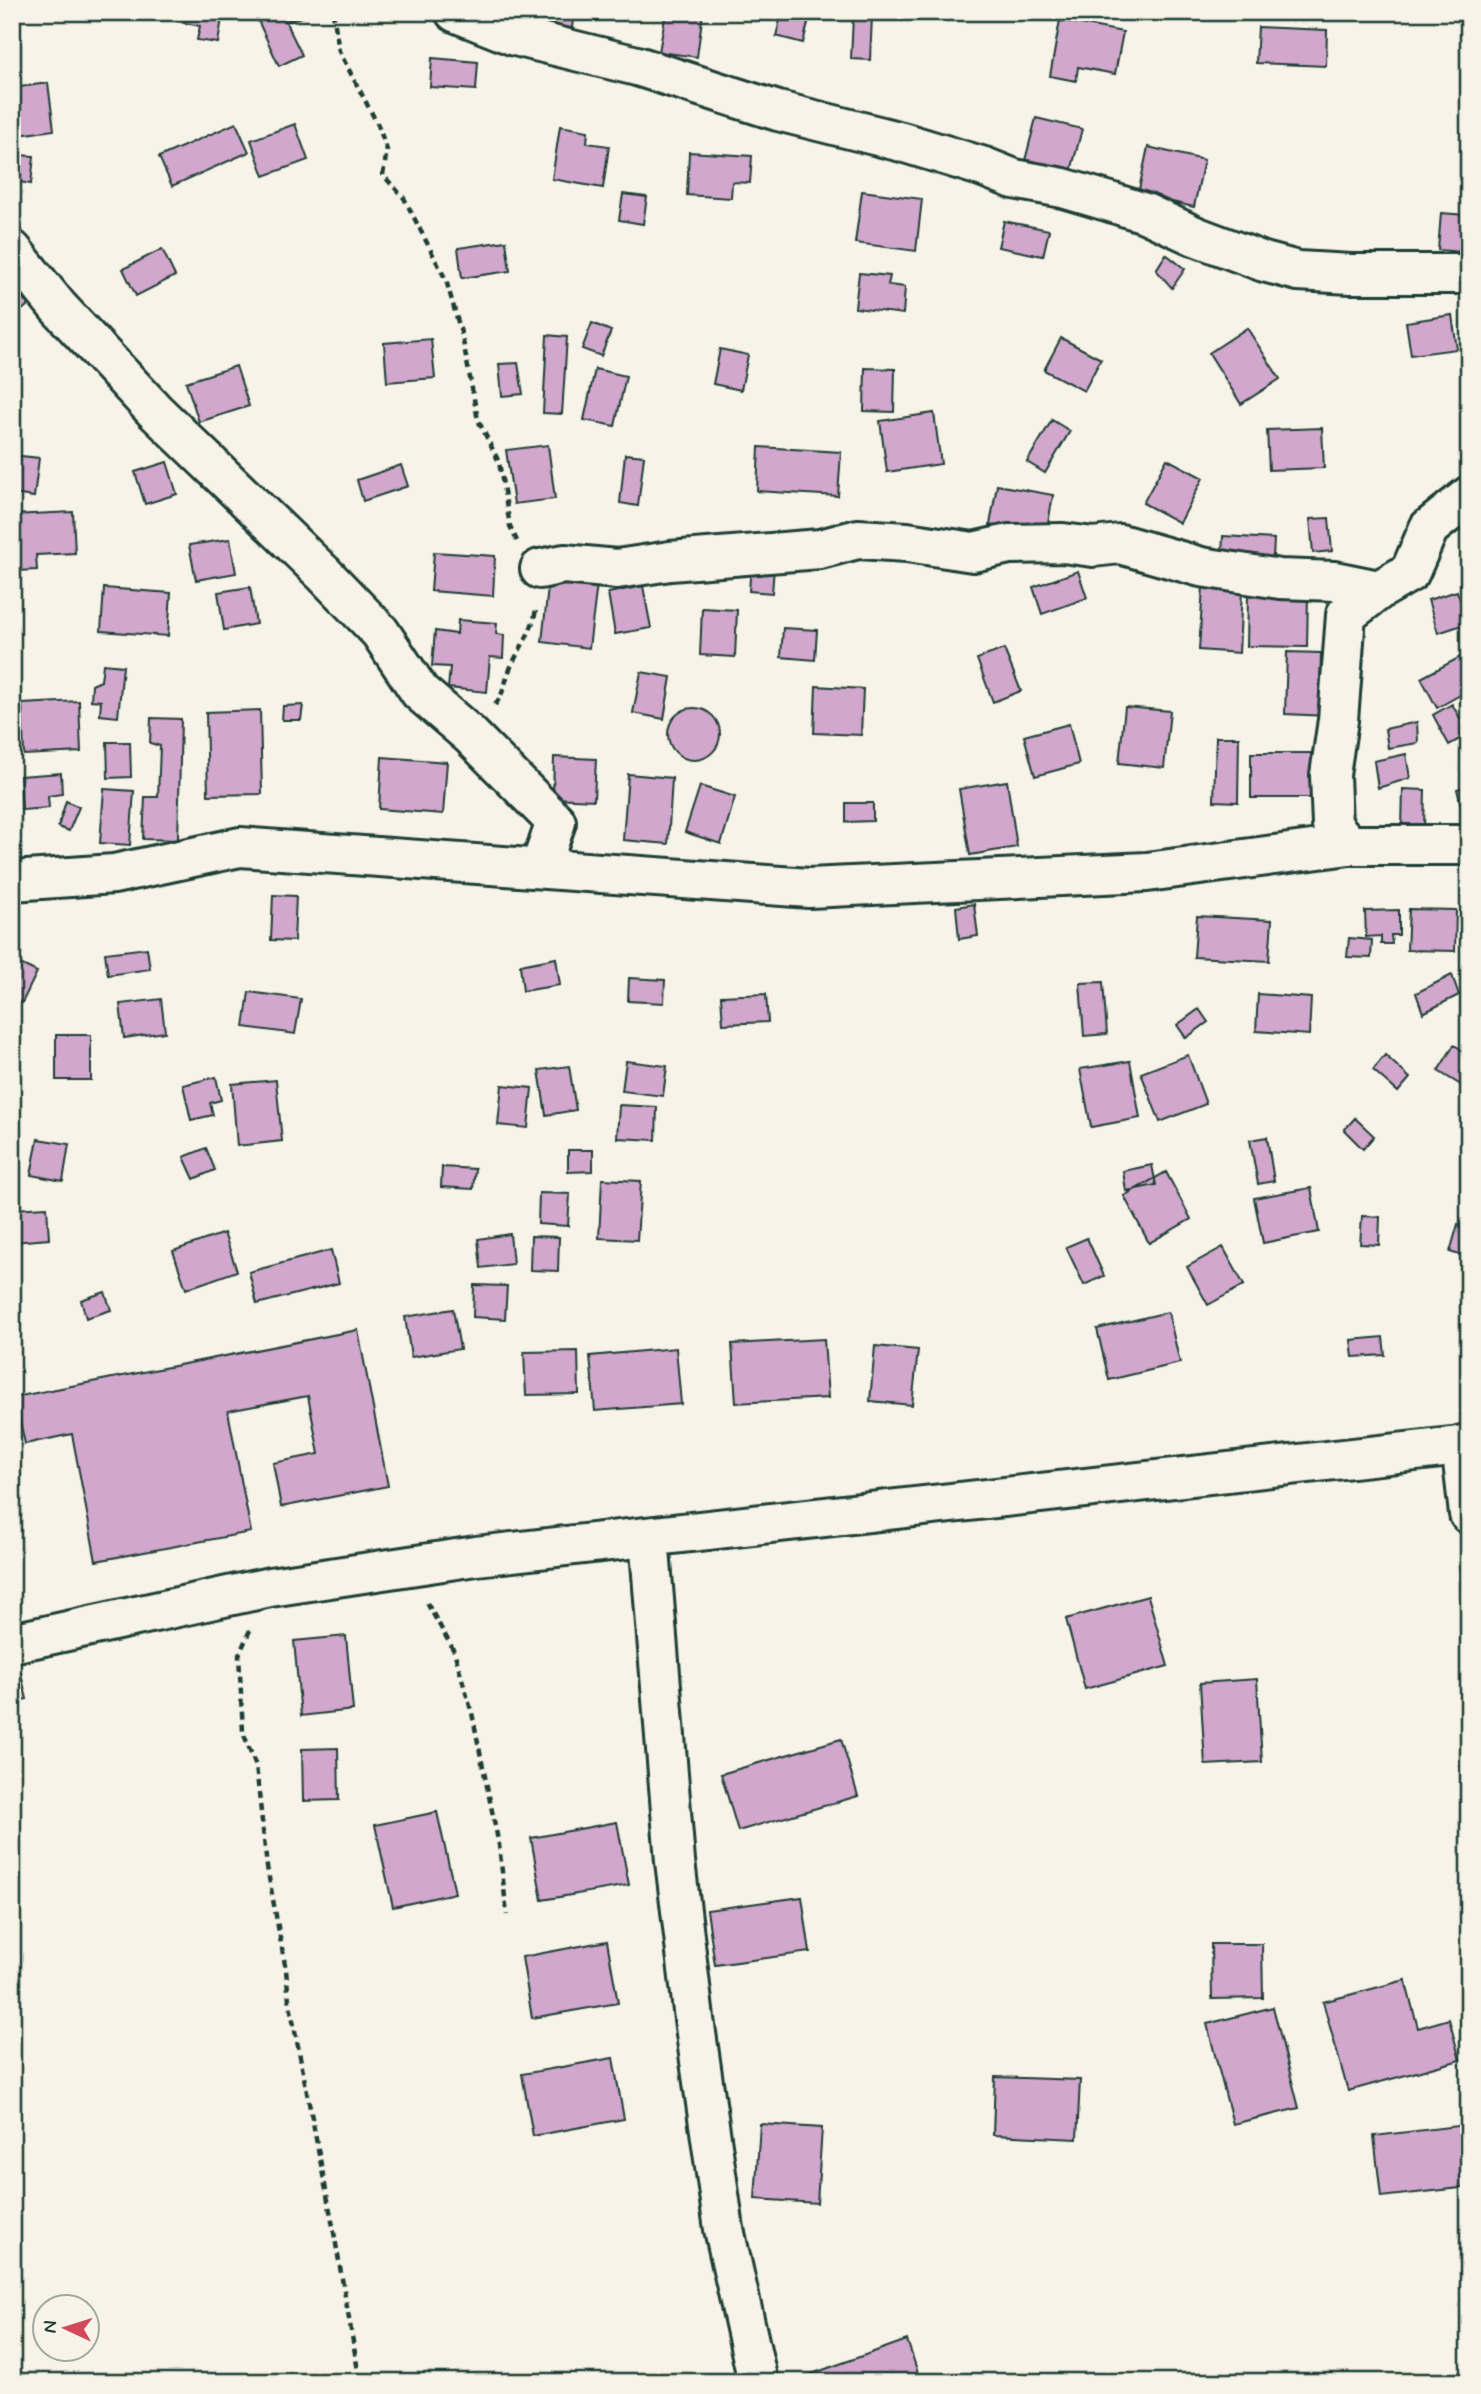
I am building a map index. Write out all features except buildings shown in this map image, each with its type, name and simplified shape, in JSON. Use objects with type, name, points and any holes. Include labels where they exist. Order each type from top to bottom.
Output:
[{"type":"street","points":[[454,12],[515,36],[637,66],[778,111],[902,142],[1014,179],[1063,188],[1107,201],[1144,213],[1264,262],[1298,271],[1469,274]]},
{"type":"street","points":[[12,250],[58,307],[155,411],[324,574],[380,632],[420,692],[470,735],[556,822],[540,868]]},
{"type":"street","points":[[1349,845],[1332,825],[1330,775],[1339,720],[1346,615],[1410,572],[1429,528],[1469,496]]},
{"type":"street","points":[[540,569],[564,564],[617,569],[670,561],[820,549],[859,539],[907,542],[973,552],[1009,544],[1063,543],[1093,547],[1120,544],[1201,567],[1280,579],[1335,581],[1380,590]]},
{"type":"street","points":[[12,881],[114,874],[240,847],[808,888],[1147,872],[1349,845],[1469,845]]},
{"type":"street","points":[[12,1643],[270,1587],[476,1556],[1465,1445],[1469,1514]]},
{"type":"street","points":[[649,1537],[675,1861],[694,2019],[724,2229],[758,2382]]},
{"type":"path","points":[[333,12],[339,51],[378,125],[387,150],[383,175],[404,198],[446,280],[462,336],[478,419],[499,462],[510,526],[518,543],[540,569],[535,619],[510,670],[504,692],[487,717],[470,735]]},
{"type":"path","points":[[406,1566],[454,1651],[462,1675],[489,1788],[507,1915]]},
{"type":"path","points":[[270,1587],[239,1655],[243,1732],[256,1766],[267,1867],[289,2000],[360,2382]]}]
